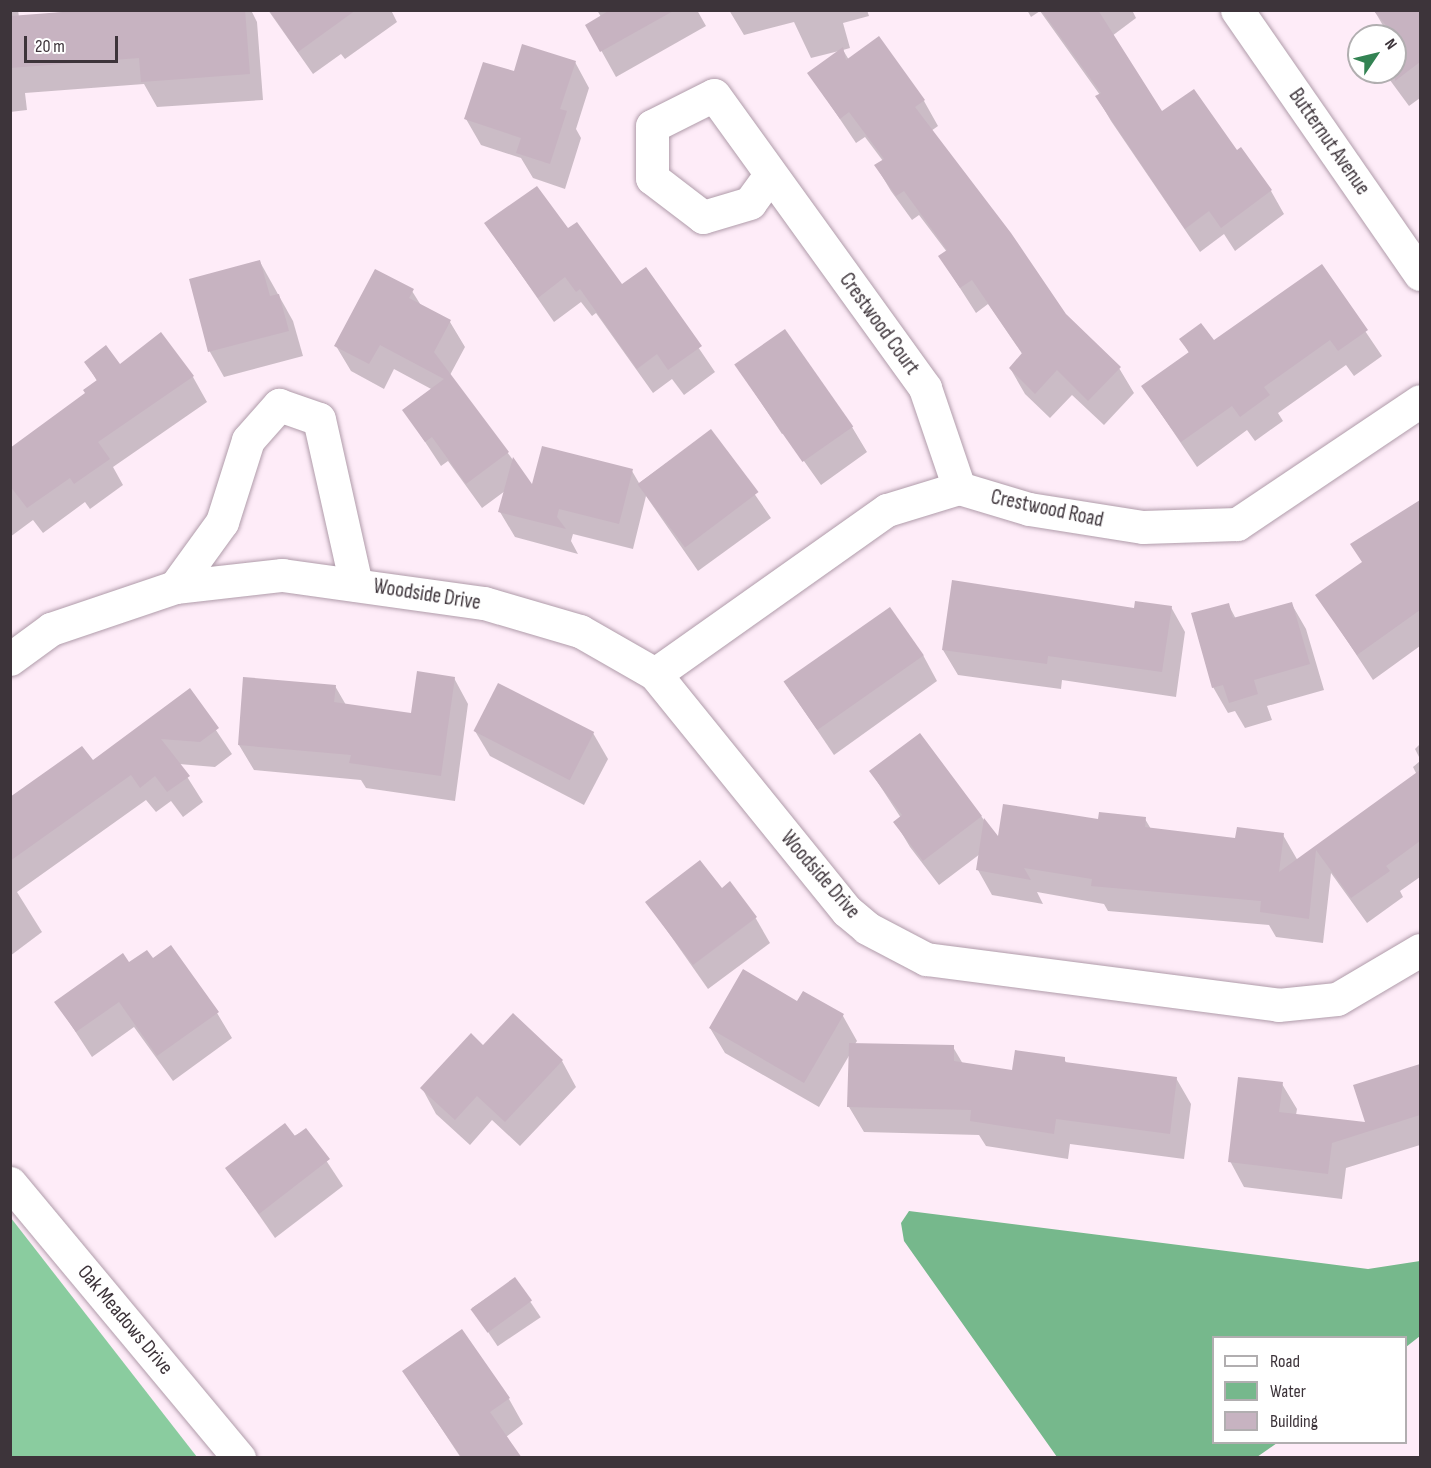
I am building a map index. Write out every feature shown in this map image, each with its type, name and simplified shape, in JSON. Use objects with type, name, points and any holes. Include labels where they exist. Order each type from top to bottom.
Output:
[{"type":"street","name":"Butternut Avenue","points":[[1237,10],[1420,274]]},
{"type":"street","name":"Crestwood Court","points":[[770,175],[925,388],[959,488]]},
{"type":"street","name":"Crestwood Road","points":[[959,488],[1029,509],[1143,527],[1237,524],[1420,401]]},
{"type":"street","name":"Woodside Drive","points":[[175,587],[222,522],[248,440],[279,405],[319,419],[356,585]]},
{"type":"street","points":[[655,674],[887,510],[959,488]]},
{"type":"street","name":"Woodside Drive","points":[[10,660],[51,629],[175,587],[282,575],[484,603],[580,631],[655,674],[847,911],[867,928],[926,959],[1278,1005],[1337,999],[1420,950]]},
{"type":"street","name":"Oak Meadows Drive","points":[[10,1183],[239,1458]]},
{"type":"shaded area","points":[[11,1218],[197,1457],[11,1457]]},
{"type":"water","points":[[909,1211],[1368,1269],[1420,1261],[1420,1336],[1407,1346],[1407,1336],[1212,1336],[1212,1444],[1276,1444],[1257,1457],[1057,1457],[904,1241],[901,1223]]},
{"type":"building","points":[[89,10],[245,10],[250,74],[141,82],[139,58],[10,68],[10,16]]},
{"type":"building","points":[[269,10],[356,10],[298,52]]},
{"type":"building","points":[[610,10],[675,10],[600,52],[585,25]]},
{"type":"building","points":[[1041,10],[1098,10],[1162,111],[1194,89],[1237,150],[1241,147],[1272,190],[1221,228],[1209,211],[1185,229],[1095,96],[1101,93]]},
{"type":"building","points":[[1373,10],[1420,10],[1420,62],[1407,72],[1407,24],[1385,24]]},
{"type":"building","points":[[879,36],[925,100],[915,107],[1011,233],[1066,314],[1121,367],[1088,401],[1057,370],[1035,394],[1009,368],[1022,353],[972,280],[960,288],[938,256],[947,250],[904,191],[896,196],[874,165],[884,159],[849,112],[840,119],[807,73],[843,47],[846,60]]},
{"type":"building","points":[[522,44],[576,61],[560,109],[567,111],[550,164],[516,153],[521,138],[464,119],[483,62],[514,71]]},
{"type":"building","points":[[537,186],[568,228],[577,222],[622,284],[646,267],[702,346],[668,370],[657,354],[637,369],[580,289],[576,292],[565,277],[538,298],[484,223]]},
{"type":"building","points":[[260,260],[270,296],[279,294],[289,331],[208,352],[189,279]]},
{"type":"building","points":[[1322,264],[1368,330],[1338,351],[1330,340],[1264,387],[1270,395],[1240,417],[1232,406],[1181,442],[1141,386],[1189,352],[1179,339],[1201,323],[1214,340]]},
{"type":"building","points":[[375,269],[414,289],[409,298],[451,320],[434,352],[509,452],[466,484],[432,437],[425,442],[402,410],[444,379],[380,345],[369,364],[334,346]]},
{"type":"building","points":[[785,329],[853,426],[802,462],[734,365]]},
{"type":"building","points":[[161,332],[194,376],[98,442],[110,459],[74,484],[70,478],[27,508],[10,486],[10,448],[85,393],[83,390],[97,380],[84,362],[106,345],[120,364]]},
{"type":"building","points":[[711,429],[759,492],[685,547],[638,484]]},
{"type":"building","points":[[542,446],[633,469],[619,524],[559,509],[557,517],[566,529],[498,512],[513,457],[532,484]]},
{"type":"building","points":[[1420,500],[1420,610],[1357,655],[1315,595],[1362,562],[1350,544]]},
{"type":"building","points":[[952,580],[1134,608],[1135,601],[1172,606],[1162,672],[1048,656],[1047,664],[942,650]]},
{"type":"building","points":[[1292,602],[1310,664],[1254,680],[1258,694],[1229,703],[1223,685],[1212,688],[1191,613],[1229,603],[1233,618]]},
{"type":"building","points":[[890,607],[924,655],[817,730],[784,682]]},
{"type":"building","points":[[417,671],[455,677],[441,776],[349,763],[351,755],[238,745],[243,677],[336,685],[334,702],[411,713]]},
{"type":"building","points":[[498,683],[594,732],[570,780],[473,731]]},
{"type":"building","points":[[190,688],[219,728],[200,742],[161,739],[190,776],[167,792],[155,776],[140,788],[131,775],[10,861],[10,797],[82,746],[93,760]]},
{"type":"building","points":[[920,733],[982,816],[923,861],[893,822],[902,815],[869,771]]},
{"type":"building","points":[[1420,770],[1420,841],[1386,866],[1390,871],[1351,898],[1316,850],[1309,919],[1260,912],[1261,901],[1091,886],[1092,879],[1024,868],[1031,880],[976,870],[984,818],[998,836],[1003,804],[1098,819],[1099,812],[1146,817],[1145,827],[1235,838],[1237,827],[1284,833],[1279,872]]},
{"type":"building","points":[[700,860],[722,888],[730,881],[757,917],[693,965],[645,902]]},
{"type":"building","points":[[171,945],[219,1012],[157,1056],[119,1002],[76,1032],[54,1002],[123,953],[129,962],[147,950],[153,958]]},
{"type":"building","points":[[743,969],[797,1001],[803,991],[844,1014],[804,1083],[709,1028]]},
{"type":"building","points":[[513,1013],[563,1060],[505,1122],[477,1096],[455,1120],[420,1088],[471,1033],[483,1045]]},
{"type":"building","points":[[849,1043],[954,1045],[954,1061],[1012,1070],[1015,1050],[1065,1057],[1065,1062],[1177,1077],[1170,1134],[1056,1119],[1054,1134],[970,1121],[971,1110],[847,1107]]},
{"type":"building","points":[[1420,1064],[1420,1115],[1332,1143],[1328,1174],[1228,1162],[1238,1077],[1283,1082],[1279,1112],[1365,1122],[1353,1085]]},
{"type":"building","points":[[285,1123],[295,1136],[306,1128],[330,1159],[259,1214],[225,1168]]},
{"type":"building","points":[[515,1277],[532,1300],[488,1333],[471,1309]]},
{"type":"building","points":[[462,1329],[510,1398],[490,1412],[522,1458],[462,1458],[402,1371]]}]
